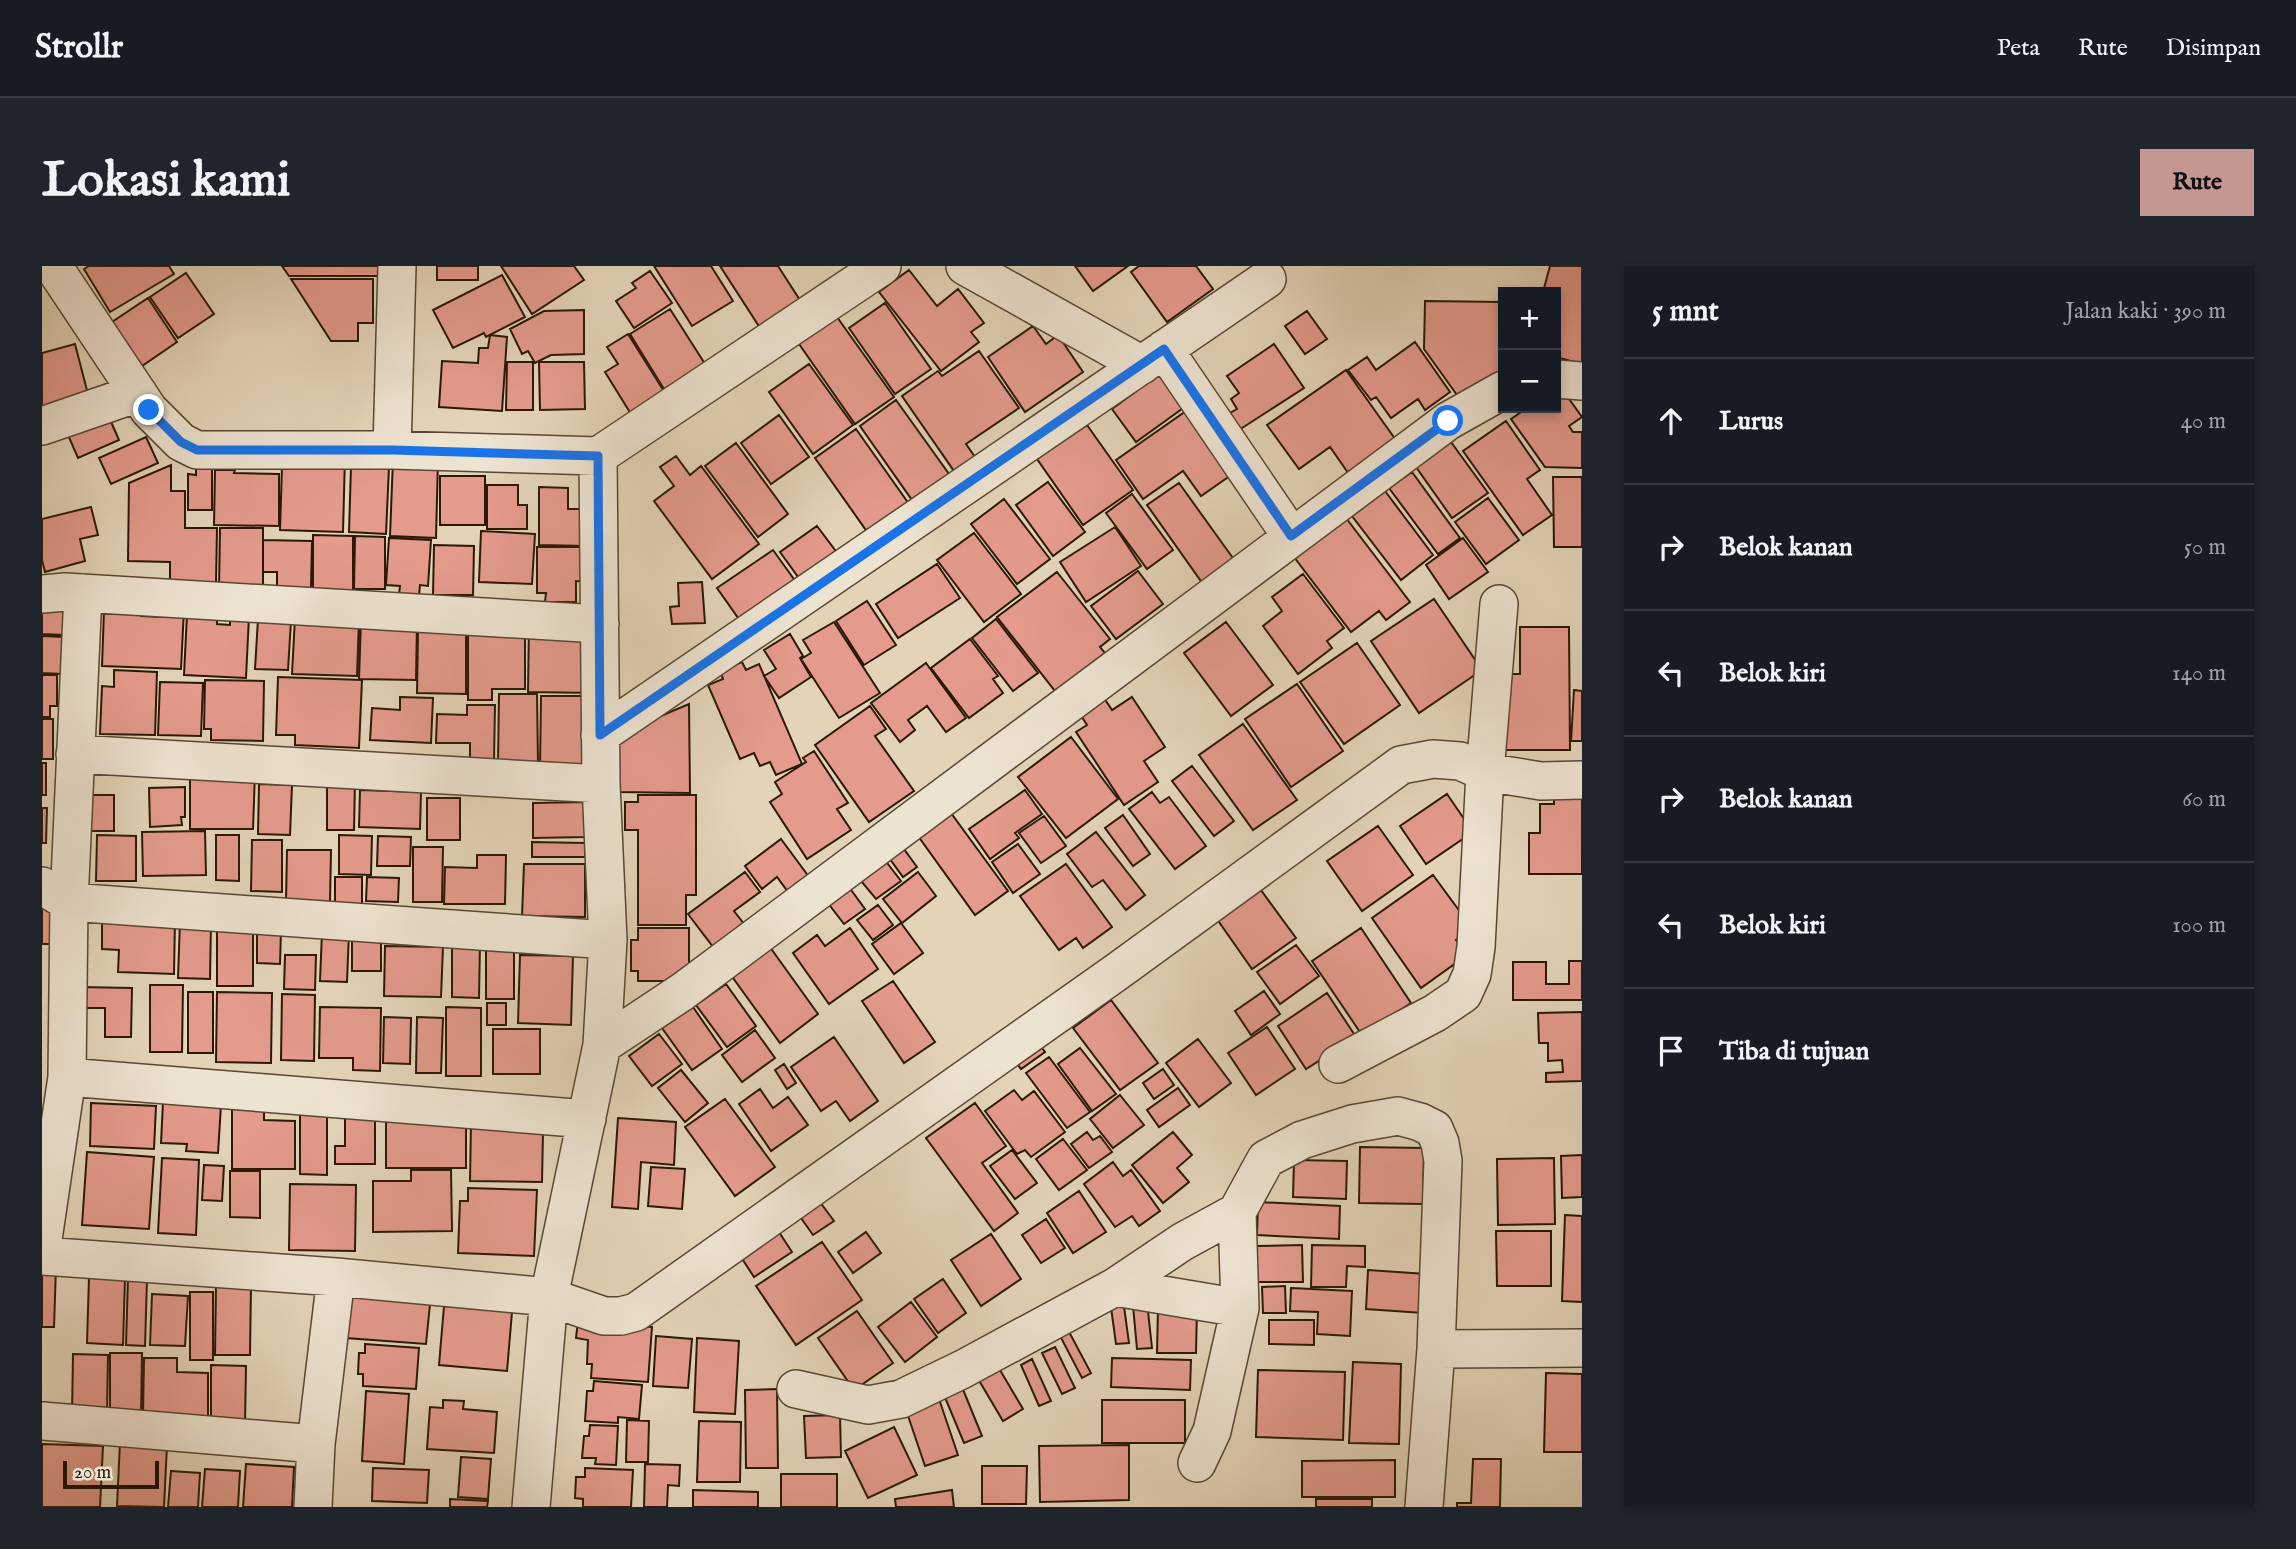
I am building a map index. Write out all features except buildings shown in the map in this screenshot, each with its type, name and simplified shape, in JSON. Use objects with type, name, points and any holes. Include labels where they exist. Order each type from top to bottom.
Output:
[{"type":"street","points":[[53,266],[149,410],[181,442],[197,450],[392,450],[598,456],[882,266]]},
{"type":"street","points":[[392,450],[397,266]]},
{"type":"street","points":[[965,266],[1153,357],[1291,536]]},
{"type":"street","points":[[600,735],[1267,279]]},
{"type":"street","points":[[1561,379],[1582,381]]},
{"type":"street","points":[[42,426],[138,393]]},
{"type":"street","points":[[602,1045],[682,992],[1448,421],[1498,393]]},
{"type":"street","points":[[531,1507],[550,1297],[602,1045],[608,940],[601,784],[598,456]]},
{"type":"street","points":[[42,594],[83,593],[600,624]]},
{"type":"street","points":[[42,1246],[66,1077],[55,894],[75,754],[83,593]]},
{"type":"street","points":[[1338,1064],[1435,1013],[1463,994],[1472,974],[1499,604]]},
{"type":"street","points":[[75,754],[601,784]]},
{"type":"street","points":[[42,1256],[336,1277],[550,1297],[604,1317],[636,1312],[1118,971],[1401,765],[1433,759],[1460,761],[1485,772],[1541,781],[1582,780]]},
{"type":"street","points":[[55,894],[608,940]]},
{"type":"street","points":[[66,1077],[587,1119]]},
{"type":"street","points":[[1197,1464],[1212,1431],[1240,1308],[1237,1212],[1266,1159],[1303,1140],[1352,1124],[1398,1116],[1434,1129],[1443,1161],[1436,1349],[1424,1507]]},
{"type":"street","points":[[796,1389],[868,1405],[901,1399],[963,1369],[1115,1287],[1182,1242],[1237,1212]]},
{"type":"street","points":[[313,1507],[316,1444],[336,1277]]},
{"type":"street","points":[[1115,1287],[1240,1308]]},
{"type":"street","points":[[1436,1349],[1582,1348]]},
{"type":"street","points":[[42,1421],[316,1444]]},
{"type":"route","points":[[149,410],[181,442],[197,450],[392,450],[598,456],[600,735],[1164,349],[1291,536],[1448,421]]}]
